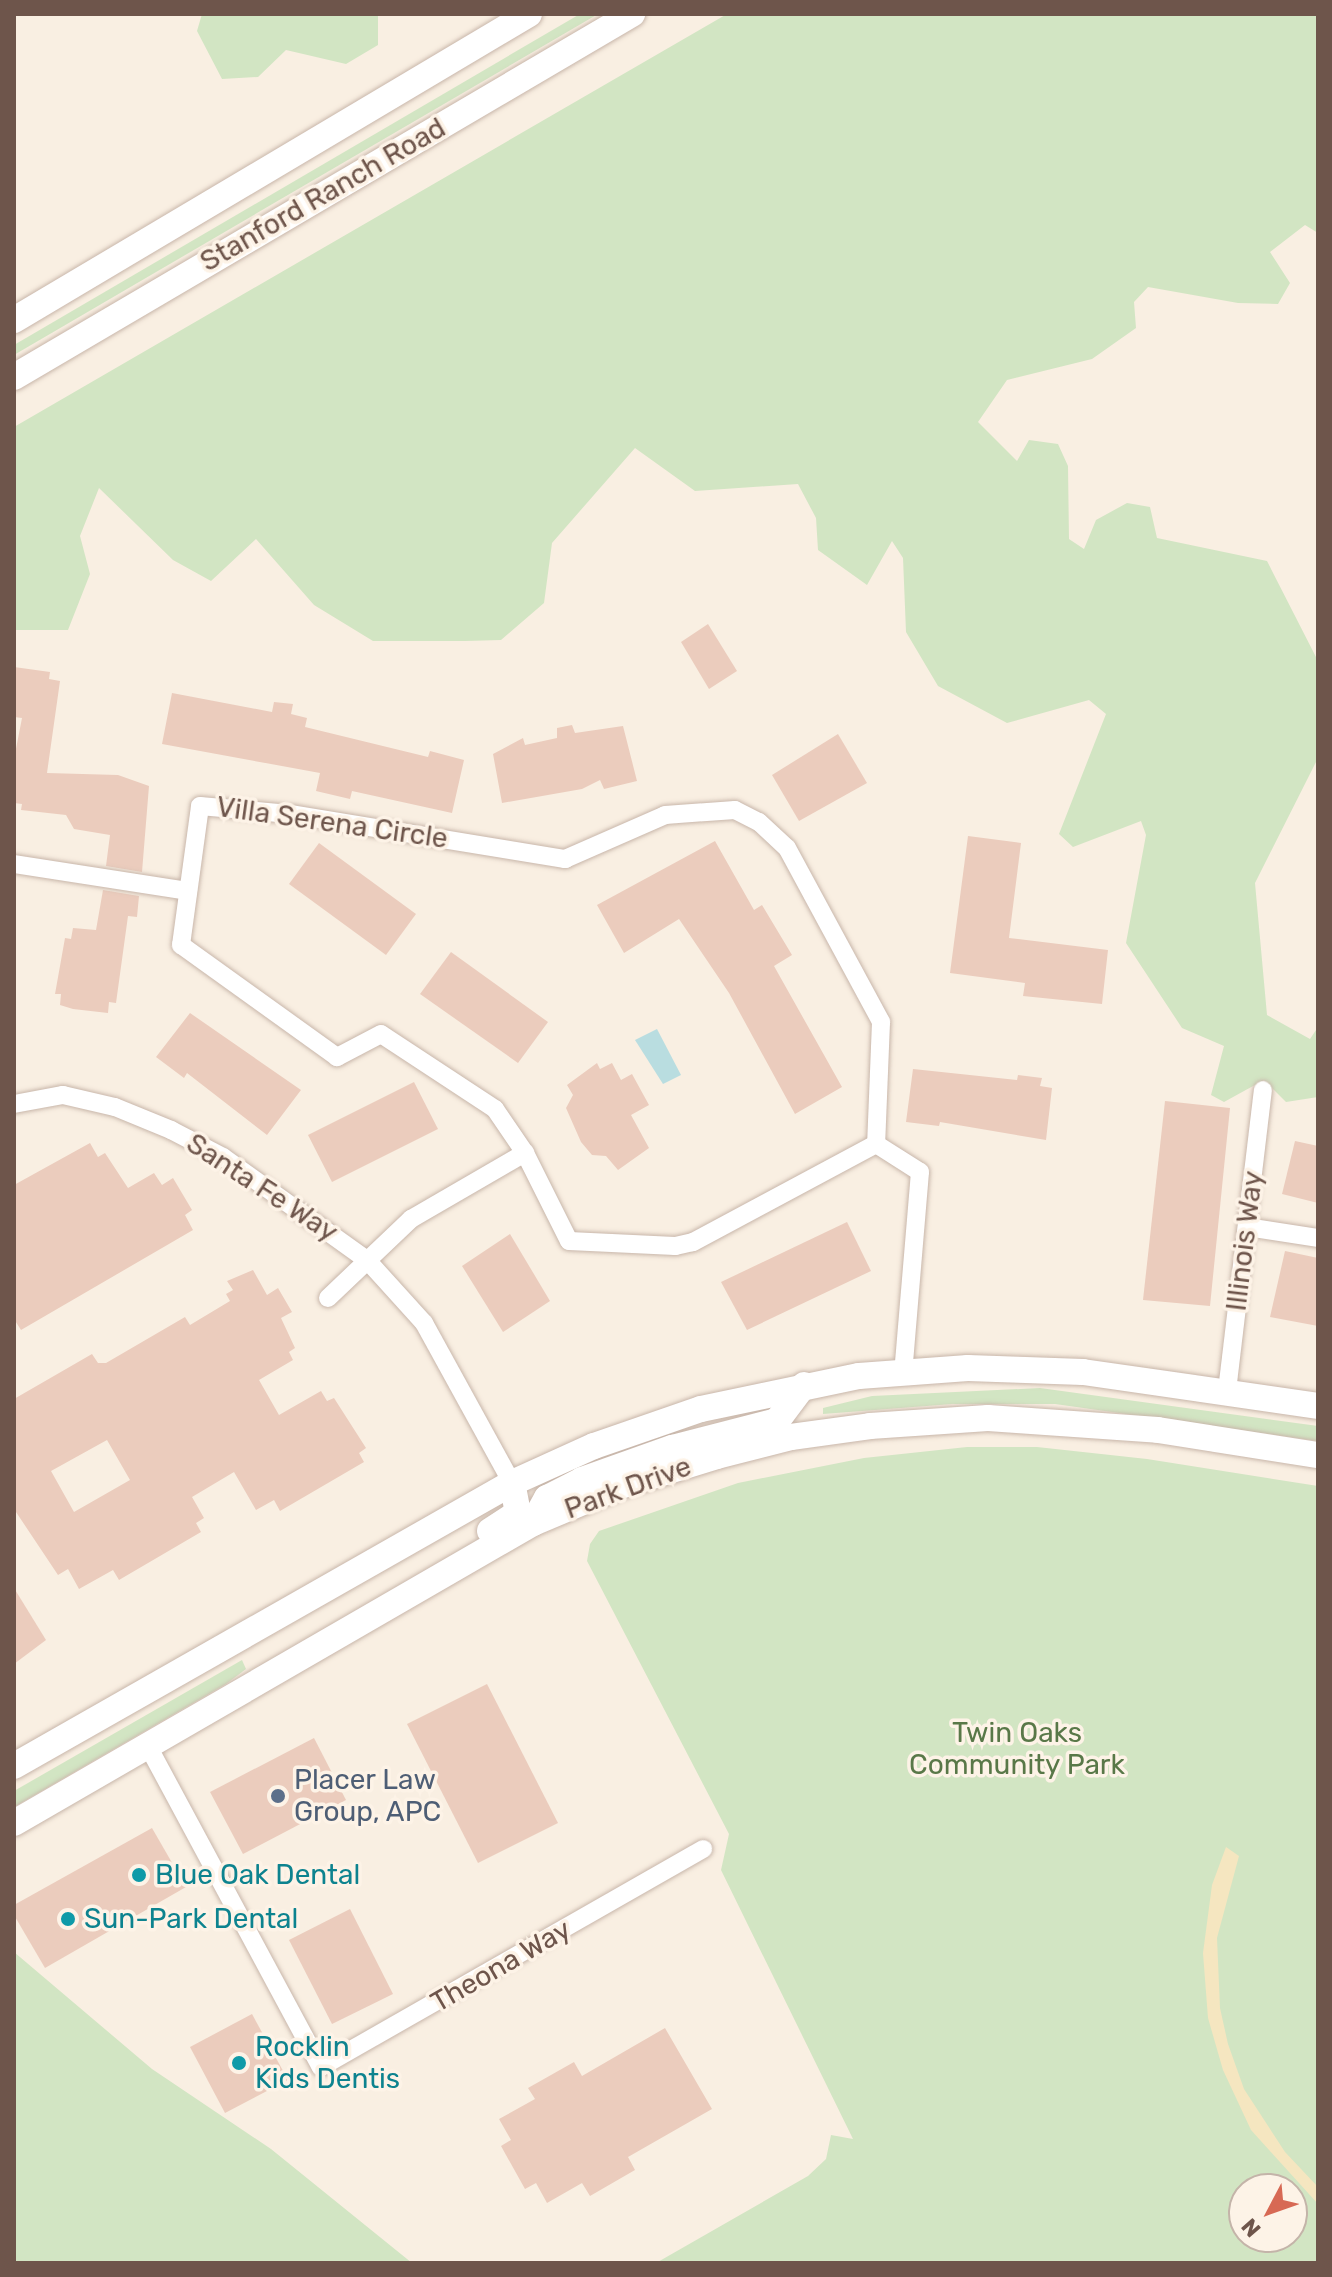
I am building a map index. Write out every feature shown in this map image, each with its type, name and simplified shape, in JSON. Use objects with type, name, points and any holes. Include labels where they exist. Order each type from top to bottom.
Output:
[{"type":"main road","name":"Stanford Ranch Road","points":[[14,320],[529,14]]},
{"type":"main road","name":"Stanford Ranch Road","points":[[14,377],[632,14]]},
{"type":"main road","name":"Park Drive","points":[[14,1766],[512,1483],[645,1427],[804,1385],[903,1374],[1022,1368],[1227,1391],[1318,1406]]},
{"type":"main road","points":[[533,1523],[547,1498],[582,1480],[672,1448],[777,1421],[804,1385]]},
{"type":"main road","name":"Park Drive","points":[[14,1823],[261,1684],[533,1523],[626,1484],[717,1456],[791,1437],[931,1420],[1064,1421],[1318,1455]]},
{"type":"main road","points":[[261,1684],[320,1629],[513,1518],[519,1506],[512,1483]]},
{"type":"street","name":"Villa Serena Circle","points":[[200,806],[290,814],[565,859],[665,815],[735,810],[759,822],[787,848],[877,1010],[882,1048],[876,1144],[693,1242],[675,1246],[569,1241],[525,1153],[495,1109],[427,1060],[381,1034],[337,1057],[181,945],[200,806]]},
{"type":"street","points":[[14,864],[188,891]]},
{"type":"street","name":"Illinois Way","points":[[1227,1391],[1263,1090]]},
{"type":"street","name":"Santa Fe Way","points":[[14,1104],[63,1095],[115,1107],[171,1130],[223,1157],[367,1260],[424,1323],[512,1483]]},
{"type":"street","points":[[876,1144],[920,1172],[903,1374]]},
{"type":"street","points":[[367,1260],[411,1219],[525,1153]]},
{"type":"street","points":[[1247,1227],[1318,1238]]},
{"type":"street","name":"Santa Fe Way","points":[[328,1298],[367,1260]]},
{"type":"street","name":"Theona Way","points":[[149,1748],[321,2067],[703,1849]]},
{"type":"green space","points":[[202,14],[378,14],[378,45],[346,64],[286,50],[258,77],[222,79],[197,31]]},
{"type":"green space","points":[[580,14],[598,14],[14,355],[14,345]]},
{"type":"green space","points":[[727,14],[1318,14],[1318,233],[1305,225],[1270,252],[1290,283],[1278,304],[1238,303],[1148,287],[1134,302],[1136,328],[1092,359],[1007,380],[978,422],[1017,461],[1029,440],[1058,444],[1068,466],[1069,539],[1084,549],[1096,520],[1127,503],[1150,507],[1157,538],[1267,561],[1318,661],[1316,762],[1255,883],[1267,1015],[1310,1039],[1318,1027],[1318,1097],[1286,1102],[1264,1080],[1224,1102],[1211,1095],[1224,1046],[1182,1028],[1126,943],[1146,835],[1141,821],[1073,847],[1059,834],[1106,714],[1089,700],[1007,723],[938,686],[906,632],[903,558],[892,541],[867,585],[818,550],[816,518],[798,484],[695,491],[635,448],[552,543],[544,603],[501,640],[465,641],[373,641],[314,605],[256,539],[211,581],[173,560],[99,488],[80,536],[90,574],[68,630],[14,630],[14,427]]},
{"type":"green space","points":[[1040,1388],[1318,1426],[1318,1441],[1055,1404],[952,1404],[823,1414],[823,1408],[872,1396]]},
{"type":"green space","name":"Twin Oaks Community Park","points":[[967,1447],[1037,1447],[1147,1459],[1318,1486],[1318,2263],[656,2263],[808,2176],[826,2159],[831,2135],[853,2139],[721,1870],[729,1834],[587,1561],[590,1544],[599,1531],[738,1483],[864,1458]]},
{"type":"green space","points":[[242,1660],[246,1669],[226,1684],[14,1807],[14,1791]]},
{"type":"green space","points":[[14,1952],[152,2069],[271,2149],[412,2263],[14,2263]]},
{"type":"sand","points":[[1226,1847],[1239,1856],[1217,1938],[1220,2008],[1228,2044],[1244,2089],[1285,2152],[1305,2173],[1290,2173],[1251,2130],[1223,2070],[1208,2018],[1203,1953],[1212,1885]]},
{"type":"sand","points":[[1308,2176],[1318,2187],[1318,2204],[1308,2193]]},
{"type":"water","points":[[657,1029],[681,1075],[663,1084],[635,1040]]},
{"type":"building","points":[[708,624],[737,671],[709,689],[681,642]]},
{"type":"building","points":[[14,667],[50,672],[49,679],[60,681],[47,773],[118,775],[149,786],[142,872],[106,866],[110,835],[74,829],[66,815],[21,810],[22,804],[14,803],[14,759],[22,718],[14,717]]},
{"type":"building","points":[[172,693],[272,712],[274,702],[293,704],[291,714],[307,718],[305,727],[428,757],[430,751],[464,760],[452,813],[352,791],[350,799],[316,791],[320,773],[162,744]]},
{"type":"building","points":[[572,725],[575,733],[623,726],[637,781],[604,789],[600,780],[582,789],[502,803],[493,754],[523,738],[525,745],[557,738],[557,728]]},
{"type":"building","points":[[838,734],[867,783],[799,821],[772,775]]},
{"type":"building","points":[[968,836],[1021,843],[1009,938],[1108,950],[1102,1004],[1023,996],[1025,983],[950,973]]},
{"type":"building","points":[[715,841],[754,910],[762,905],[792,955],[774,966],[842,1087],[795,1114],[729,993],[679,919],[624,953],[597,905]]},
{"type":"building","points":[[319,843],[416,914],[386,955],[289,884]]},
{"type":"building","points":[[103,890],[139,896],[137,917],[128,916],[116,1003],[109,1002],[108,1013],[60,1005],[61,994],[55,994],[65,938],[71,939],[73,928],[96,930]]},
{"type":"building","points":[[451,952],[548,1022],[518,1063],[420,994]]},
{"type":"building","points":[[190,1013],[301,1090],[267,1135],[187,1073],[184,1078],[156,1057]]},
{"type":"building","points":[[597,1063],[600,1069],[612,1063],[621,1080],[632,1074],[649,1105],[631,1115],[649,1148],[618,1170],[606,1156],[592,1155],[581,1142],[566,1108],[573,1095],[567,1085]]},
{"type":"building","points":[[913,1069],[1017,1080],[1018,1075],[1042,1078],[1040,1086],[1052,1088],[1046,1140],[940,1122],[939,1126],[906,1122]]},
{"type":"building","points":[[414,1082],[438,1129],[332,1182],[308,1135]]},
{"type":"building","points":[[1165,1101],[1230,1108],[1210,1306],[1143,1300]]},
{"type":"building","points":[[1295,1141],[1318,1146],[1318,1203],[1282,1194]]},
{"type":"building","points":[[90,1143],[98,1157],[105,1153],[128,1188],[154,1173],[162,1185],[173,1178],[192,1210],[185,1215],[193,1230],[21,1330],[14,1319],[14,1185]]},
{"type":"building","points":[[847,1222],[871,1271],[747,1330],[721,1282]]},
{"type":"building","points":[[510,1234],[550,1301],[503,1332],[462,1266]]},
{"type":"building","points":[[1285,1251],[1318,1258],[1318,1326],[1270,1317]]},
{"type":"building","points":[[253,1270],[267,1295],[278,1288],[292,1312],[281,1318],[295,1348],[289,1352],[293,1360],[259,1380],[279,1415],[321,1391],[327,1401],[334,1398],[366,1448],[359,1453],[364,1462],[280,1511],[274,1500],[256,1510],[234,1472],[192,1497],[204,1518],[196,1523],[201,1532],[119,1580],[113,1570],[79,1589],[68,1569],[58,1575],[14,1509],[14,1399],[92,1354],[98,1363],[106,1363],[185,1317],[190,1325],[230,1301],[226,1294],[233,1290],[227,1281]],"holes":[[[107,1440],[130,1480],[74,1512],[51,1471]]]},
{"type":"building","points":[[14,1588],[46,1640],[14,1664]]},
{"type":"building","points":[[487,1684],[558,1823],[478,1863],[407,1724]]},
{"type":"building","name":"Placer Law Group, APC","points":[[314,1738],[346,1800],[243,1854],[210,1792]]},
{"type":"building","points":[[152,1828],[186,1887],[45,1968],[14,1915],[14,1905]]},
{"type":"building","points":[[350,1909],[393,1994],[332,2024],[289,1940]]},
{"type":"building","name":"Rocklin Kids Dentis","points":[[252,2014],[288,2080],[225,2113],[190,2047]]},
{"type":"building","points":[[665,2028],[712,2109],[628,2157],[635,2170],[590,2196],[582,2183],[547,2203],[536,2183],[525,2189],[501,2146],[511,2140],[499,2119],[535,2099],[528,2088],[574,2062],[582,2076]]},
{"type":"place","name":"Placer Law Group, APC","points":[[278,1796]]},
{"type":"place","name":"Blue Oak Dental","points":[[139,1875]]},
{"type":"place","name":"Sun-Park Dental","points":[[68,1919]]},
{"type":"place","name":"Rocklin Kids Dentis","points":[[239,2063]]}]
